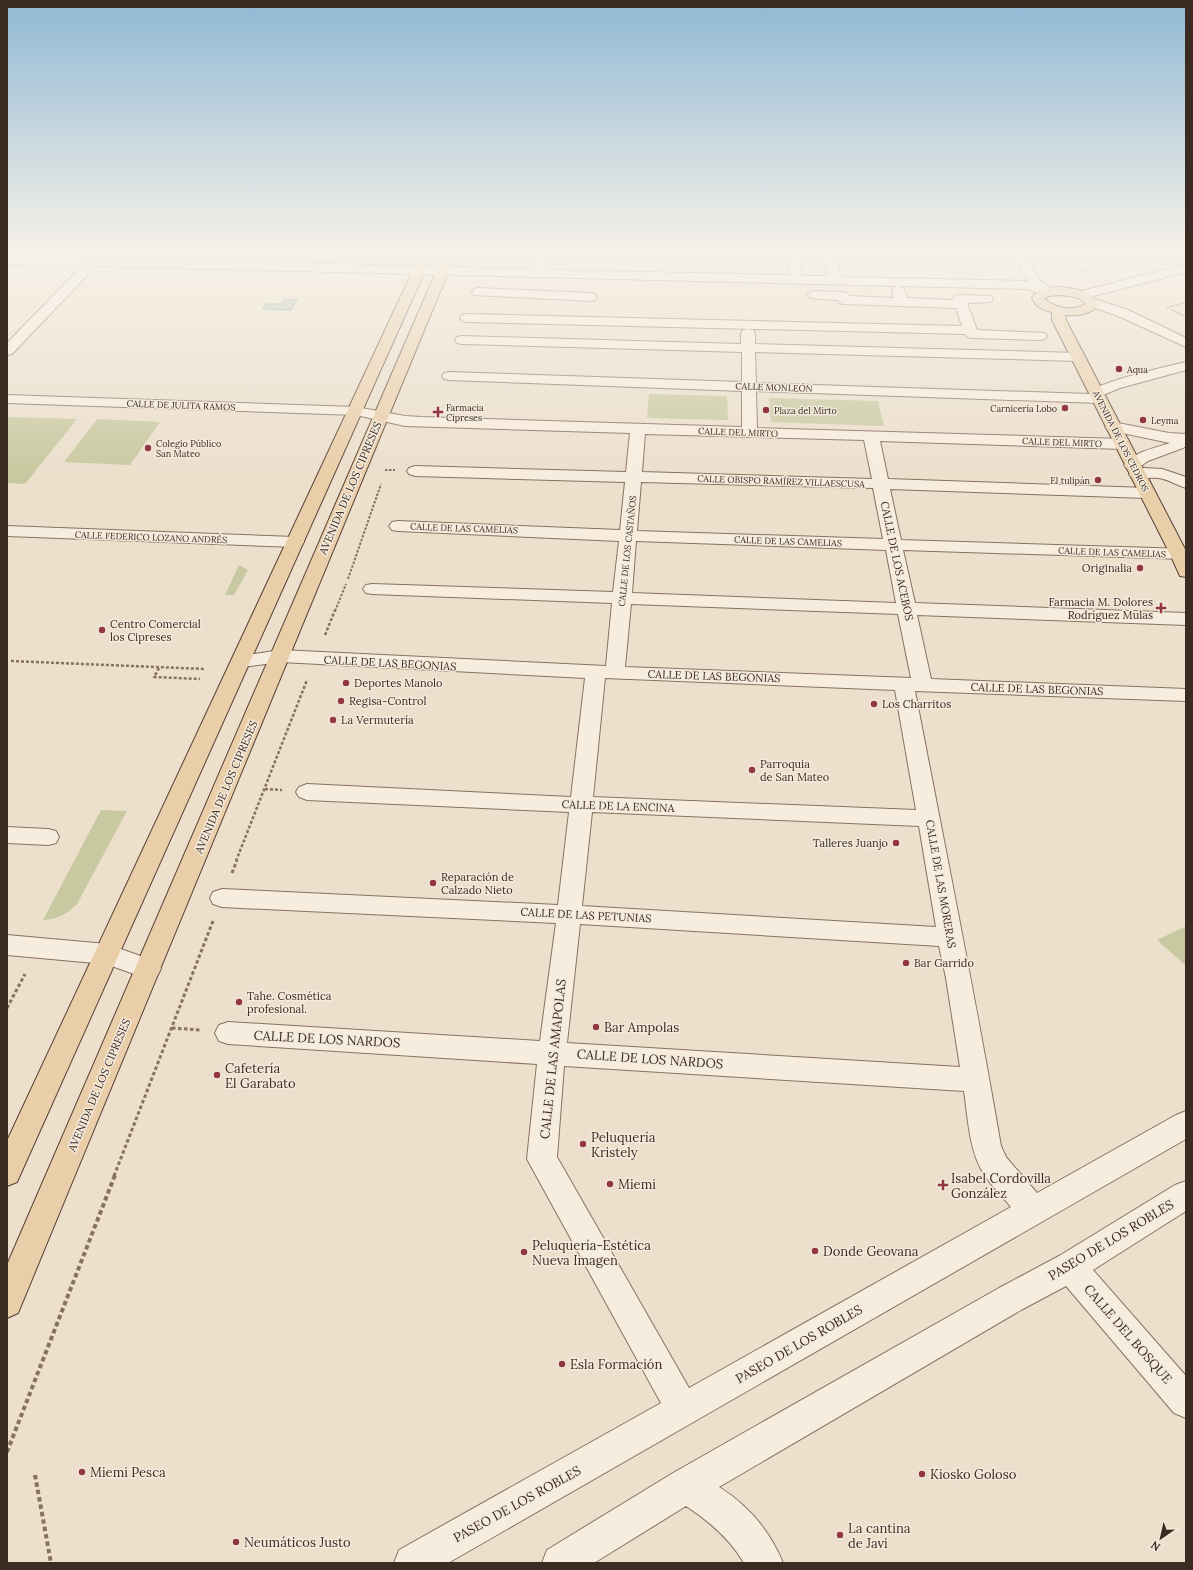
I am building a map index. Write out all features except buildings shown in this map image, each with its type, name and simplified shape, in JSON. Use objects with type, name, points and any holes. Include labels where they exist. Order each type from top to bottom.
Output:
[{"type":"main road","points":[[7,1173],[394,326]]},
{"type":"main road","name":"AVENIDA DE LOS CIPRESES","points":[[7,1302],[419,326]]},
{"type":"main road","name":"AVENIDA DE LOS CEDROS","points":[[1062,326],[1147,493],[1182,554],[1186,572]]},
{"type":"street","points":[[7,351],[31,326]]},
{"type":"street","points":[[580,343],[585,326]]},
{"type":"street","points":[[747,326],[750,432]]},
{"type":"street","points":[[761,326],[966,330],[972,334],[1040,336]]},
{"type":"street","points":[[1151,326],[1186,343]]},
{"type":"street","points":[[911,329],[919,352]]},
{"type":"street","points":[[462,340],[1078,357]]},
{"type":"street","points":[[1097,396],[1133,380],[1186,366]]},
{"type":"street","points":[[1086,373],[1133,380]]},
{"type":"street","name":"CALLE MONLEÓN","points":[[449,376],[1097,396]]},
{"type":"street","name":"CALLE DE JULITA RAMOS","points":[[7,399],[356,411]]},
{"type":"street","name":"CALLE DEL MIRTO","points":[[356,411],[405,420],[871,437],[1122,444]]},
{"type":"street","points":[[1113,427],[1185,440]]},
{"type":"street","name":"CALLE DE LOS CASTAÑOS","points":[[606,673],[622,599],[638,429]]},
{"type":"street","name":"CALLE DE LOS ACEBOS","points":[[871,437],[907,609],[913,684]]},
{"type":"street","points":[[1185,440],[1178,445],[1142,458],[1135,470],[1158,472],[1169,475],[1186,483]]},
{"type":"street","name":"CALLE OBISPO RAMÍREZ VILLAESCUSA","points":[[415,471],[1147,493]]},
{"type":"street","name":"CALLE DE LAS CAMELIAS","points":[[398,526],[1182,554]]},
{"type":"street","name":"CALLE FEDERICO LOZANO ANDRÉS","points":[[7,531],[295,542]]},
{"type":"street","points":[[372,589],[1186,619]]},
{"type":"street","name":"CALLE DE LAS BEGONIAS","points":[[242,661],[281,656],[315,659],[606,673],[1186,696]]},
{"type":"street","name":"CALLE DE LAS AMAPOLAS","points":[[606,673],[581,804],[552,1053],[542,1158],[683,1410]]},
{"type":"street","name":"CALLE DE LAS MORERAS","points":[[913,684],[929,819],[950,937],[959,978],[987,1146],[994,1165],[1033,1210]]},
{"type":"street","name":"CALLE DE LA ENCINA","points":[[307,792],[542,804],[581,804],[929,819]]},
{"type":"street","points":[[7,835],[48,838]]},
{"type":"street","name":"CALLE DE LAS PETUNIAS","points":[[222,898],[569,914],[950,937]]},
{"type":"street","points":[[8,947],[107,954],[148,969]]},
{"type":"street","name":"CALLE DE LOS NARDOS","points":[[228,1033],[977,1080]]},
{"type":"street","name":"PASEO DE LOS ROBLES","points":[[412,1563],[1186,1124]]},
{"type":"street","name":"PASEO DE LOS ROBLES","points":[[560,1563],[686,1486],[1070,1266],[1186,1195]]},
{"type":"street","name":"CALLE DEL BOSQUE","points":[[1070,1266],[1186,1401]]},
{"type":"street","points":[[686,1486],[720,1508],[750,1538],[765,1563]]},
{"type":"path","points":[[7,1452],[315,659],[345,588],[368,525],[394,441],[405,420]]},
{"type":"path","points":[[12,661],[205,669]]},
{"type":"path","points":[[158,668],[154,677],[200,679]]},
{"type":"path","points":[[7,1008],[25,973]]},
{"type":"path","points":[[35,1475],[51,1563]]},
{"type":"green space","points":[[649,394],[727,396],[728,420],[647,418]]},
{"type":"green space","points":[[769,398],[878,401],[884,426],[771,422]]},
{"type":"green space","points":[[8,417],[77,419],[25,484],[7,483]]},
{"type":"green space","points":[[97,419],[160,422],[130,465],[64,462]]},
{"type":"green space","points":[[239,565],[248,570],[234,595],[225,595]]},
{"type":"green space","points":[[101,810],[127,811],[77,904],[70,911],[62,915],[43,920]]},
{"type":"green space","points":[[1186,926],[1186,966],[1157,940]]},
{"type":"place","name":"Aqua","points":[[1119,369]]},
{"type":"place","name":"Carnicería Lobo","points":[[1065,408]]},
{"type":"place","name":"Plaza del Mirto","points":[[766,410]]},
{"type":"place","name":"Farmacia Cipreses","points":[[438,412]]},
{"type":"place","name":"Leyma","points":[[1143,420]]},
{"type":"place","name":"Colegio Público San Mateo","points":[[148,448]]},
{"type":"place","name":"El tulipán","points":[[1098,480]]},
{"type":"place","name":"Originalia","points":[[1140,568]]},
{"type":"place","name":"Farmacia M. Dolores Rodríguez Mulas","points":[[1161,608]]},
{"type":"place","name":"Centro Comercial los Cipreses","points":[[102,630]]},
{"type":"place","name":"Deportes Manolo","points":[[346,683]]},
{"type":"place","name":"Regisa-Control","points":[[341,701]]},
{"type":"place","name":"Los Charritos","points":[[874,704]]},
{"type":"place","name":"La Vermutería","points":[[333,720]]},
{"type":"place","name":"Parroquia de San Mateo","points":[[752,770]]},
{"type":"place","name":"Talleres Juanjo","points":[[896,843]]},
{"type":"place","name":"Reparación de Calzado Nieto","points":[[433,883]]},
{"type":"place","name":"Bar Garrido","points":[[906,963]]},
{"type":"place","name":"Tahe. Cosmética profesional.","points":[[239,1002]]},
{"type":"place","name":"Bar Ampolas","points":[[596,1027]]},
{"type":"place","name":"Cafetería El Garabato","points":[[217,1075]]},
{"type":"place","name":"Peluquería Kristely","points":[[583,1144]]},
{"type":"place","name":"Miemi","points":[[610,1184]]},
{"type":"place","name":"Isabel Cordovilla González","points":[[943,1185]]},
{"type":"place","name":"Donde Geovana","points":[[815,1251]]},
{"type":"place","name":"Peluquería-Estética Nueva Imagen","points":[[524,1252]]},
{"type":"place","name":"Esla Formación","points":[[562,1364]]},
{"type":"place","name":"Miemi Pesca","points":[[82,1472]]},
{"type":"place","name":"Kiosko Goloso","points":[[922,1474]]},
{"type":"place","name":"La cantina de Javi","points":[[840,1535]]},
{"type":"place","name":"Neumáticos Justo","points":[[236,1542]]}]
